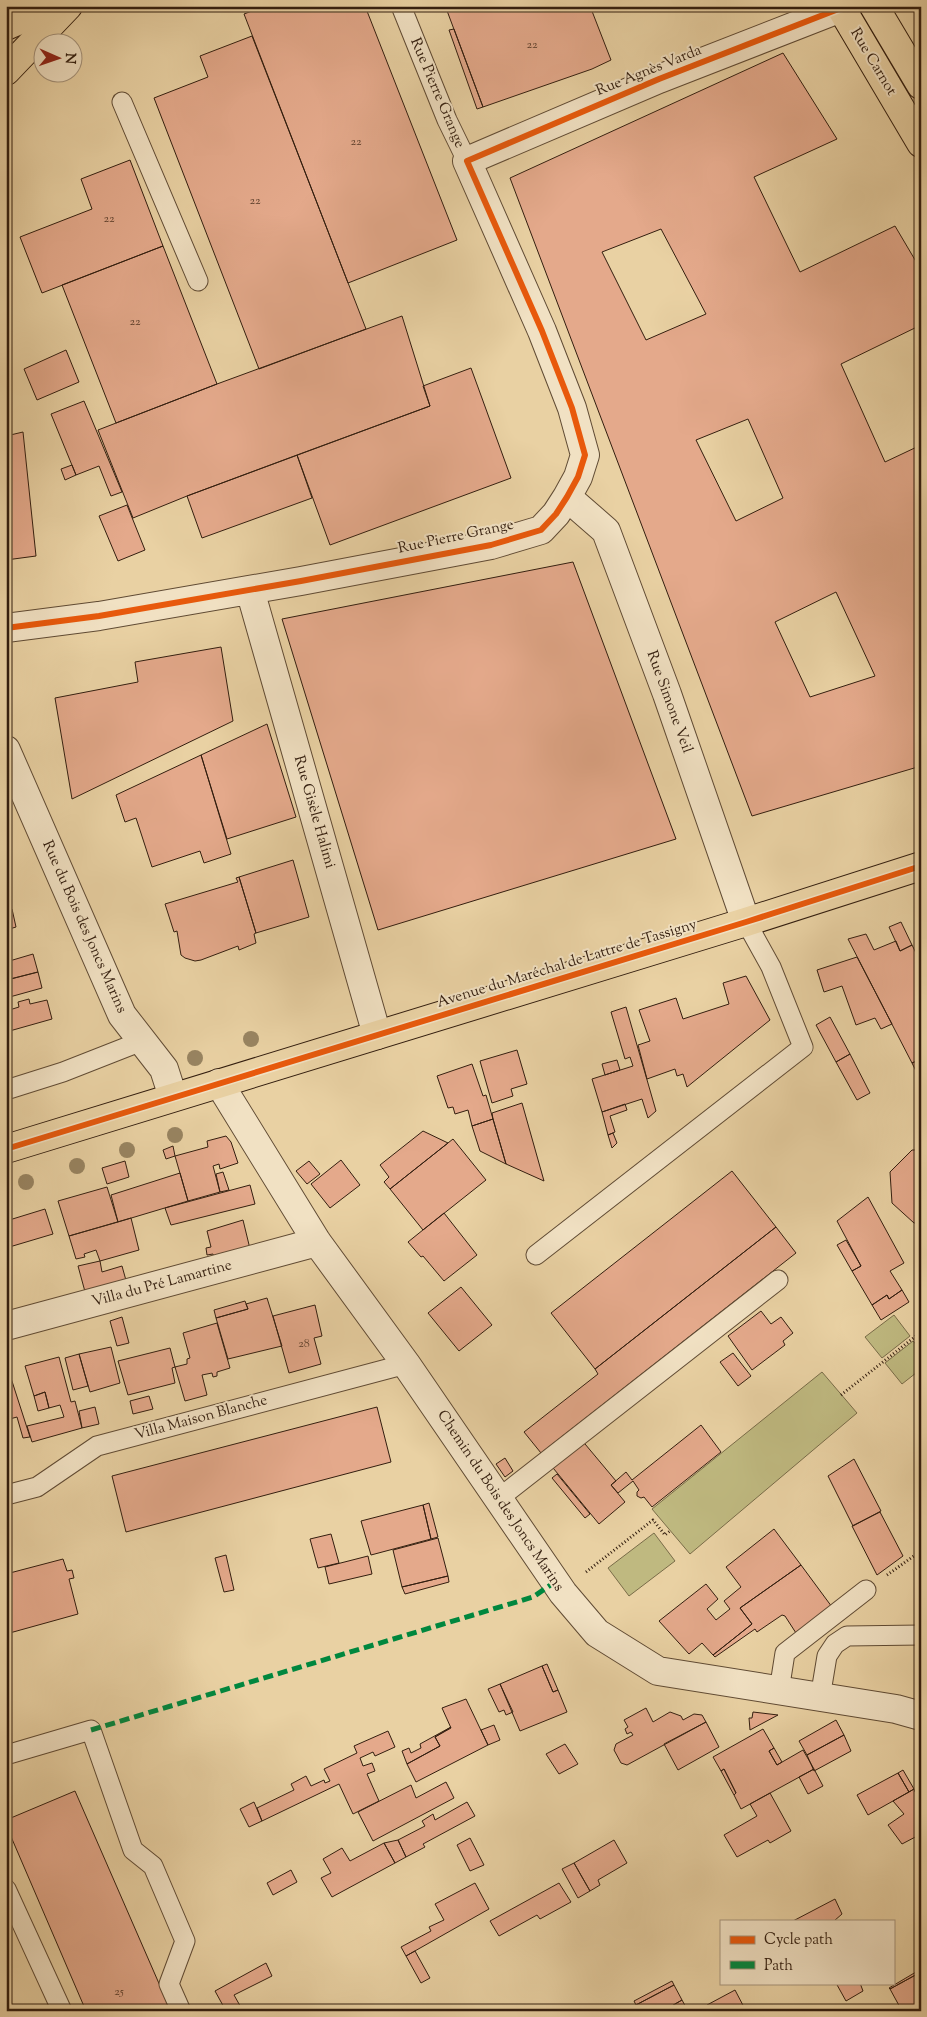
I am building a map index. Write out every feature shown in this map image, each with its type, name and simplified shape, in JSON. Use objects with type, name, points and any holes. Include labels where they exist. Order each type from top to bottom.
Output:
[{"type":"main road","points":[[6,26],[52,6]]},
{"type":"main road","points":[[6,71],[68,6]]},
{"type":"main road","name":"Rue Carnot","points":[[874,6],[921,84]]},
{"type":"main road","name":"Rue Carnot","points":[[840,7],[921,143]]},
{"type":"main road","name":"Avenue du Maréchal de Lattre de Tassigny","points":[[6,1150],[746,922],[921,866]]},
{"type":"street","name":"Rue Agnès Varda","points":[[468,161],[659,79],[840,7]]},
{"type":"street","name":"Rue Pierre Grange","points":[[6,628],[99,616],[250,590],[492,545],[541,530],[568,497],[578,477],[585,455],[572,408],[542,331],[468,161]]},
{"type":"street","name":"Rue Simone Veil","points":[[568,497],[606,531],[666,694],[746,922]]},
{"type":"street","name":"Rue Gisèle Halimi","points":[[250,590],[377,1035]]},
{"type":"street","name":"Rue du Bois des Joncs Marins","points":[[6,750],[122,1015],[164,1069],[173,1097]]},
{"type":"street","name":"Chemin du Bois des Joncs Marins","points":[[219,1083],[317,1242],[406,1364],[563,1593],[597,1633],[658,1671],[820,1698],[896,1708],[921,1716]]},
{"type":"street","name":"Villa du Pré Lamartine","points":[[6,1326],[317,1242]]},
{"type":"lane","name":"Rue Pierre Grange","points":[[401,6],[447,120],[468,161]]},
{"type":"lane","points":[[122,102],[198,281]]},
{"type":"lane","points":[[536,1255],[803,1047],[771,967],[746,922]]},
{"type":"lane","points":[[6,1090],[63,1072],[142,1041]]},
{"type":"lane","points":[[498,1499],[778,1280]]},
{"type":"lane","name":"Villa Maison Blanche","points":[[6,1494],[37,1487],[97,1446],[406,1364]]},
{"type":"lane","points":[[779,1691],[785,1653],[866,1590]]},
{"type":"lane","points":[[820,1698],[827,1656],[835,1644],[847,1636],[921,1635]]},
{"type":"lane","points":[[6,1756],[91,1730],[133,1850],[153,1866],[185,1941],[169,1984],[181,2011]]},
{"type":"lane","points":[[6,1889],[11,1912],[62,2011]]},
{"type":"path","points":[[841,1395],[921,1332]]},
{"type":"path","points":[[563,1593],[653,1520],[665,1535],[670,1531]]},
{"type":"path","points":[[866,1590],[921,1551]]},
{"type":"shaded area","points":[[894,1315],[910,1336],[882,1358],[865,1337]]},
{"type":"shaded area","points":[[913,1341],[921,1350],[921,1369],[902,1384],[885,1363]]},
{"type":"shaded area","points":[[822,1372],[857,1413],[690,1554],[652,1509]]},
{"type":"shaded area","points":[[654,1533],[675,1561],[629,1596],[608,1568]]},
{"type":"building","points":[[265,6],[365,6],[457,240],[348,283],[244,14]]},
{"type":"building","points":[[450,6],[590,6],[611,60],[592,69],[483,107],[446,8]]},
{"type":"building","points":[[454,29],[483,107],[477,109],[449,30]]},
{"type":"building","points":[[252,36],[366,329],[259,369],[154,98],[208,77],[200,56]]},
{"type":"building","points":[[783,53],[837,139],[754,177],[800,272],[895,226],[921,270],[921,325],[841,364],[885,462],[921,445],[921,766],[752,816],[510,178]],"holes":[[[661,229],[706,314],[646,340],[602,252]],[[748,419],[783,498],[736,521],[696,440]],[[836,592],[875,676],[810,697],[775,622]]]},
{"type":"building","points":[[130,160],[163,246],[42,293],[20,237],[92,209],[81,179]]},
{"type":"building","points":[[163,246],[217,384],[116,423],[62,285]]},
{"type":"building","points":[[402,316],[430,406],[187,496],[133,518],[98,430]]},
{"type":"building","points":[[66,350],[79,382],[37,400],[24,369]]},
{"type":"building","points":[[471,368],[511,478],[330,545],[297,455],[430,406],[423,386]]},
{"type":"building","points":[[84,401],[122,492],[111,496],[99,466],[76,475],[51,414]]},
{"type":"building","points":[[23,432],[36,556],[6,560],[6,436]]},
{"type":"building","points":[[297,455],[312,498],[202,538],[187,496]]},
{"type":"building","points":[[72,465],[76,475],[65,480],[61,469]]},
{"type":"building","points":[[127,505],[145,550],[118,561],[99,516]]},
{"type":"building","points":[[573,562],[676,839],[378,930],[282,619]]},
{"type":"building","points":[[221,647],[233,721],[72,799],[55,698],[138,682],[135,662]]},
{"type":"building","points":[[267,724],[296,817],[227,839],[201,755]]},
{"type":"building","points":[[201,755],[231,854],[204,863],[200,851],[152,867],[136,818],[125,822],[116,795]]},
{"type":"building","points":[[293,860],[309,917],[256,933],[239,877]]},
{"type":"building","points":[[239,877],[256,933],[254,934],[256,943],[239,950],[238,946],[201,960],[195,961],[185,958],[181,955],[177,931],[174,932],[165,904],[238,882],[236,878]]},
{"type":"building","points":[[12,909],[16,927],[6,930],[6,910]]},
{"type":"building","points":[[901,922],[912,945],[900,951],[889,927]]},
{"type":"building","points":[[866,934],[874,950],[896,941],[900,951],[912,945],[921,963],[921,1047],[918,1048],[921,1059],[912,1063],[848,939]]},
{"type":"building","points":[[33,954],[38,972],[7,980],[6,962]]},
{"type":"building","points":[[857,957],[892,1024],[881,1029],[875,1018],[856,1025],[842,986],[824,992],[817,970]]},
{"type":"building","points":[[38,972],[42,988],[6,998],[6,980]]},
{"type":"building","points":[[746,976],[770,1020],[687,1087],[683,1074],[677,1076],[675,1069],[647,1079],[638,1045],[650,1041],[639,1010],[676,998],[683,1019],[729,1004],[723,983]]},
{"type":"building","points":[[29,999],[30,1004],[47,1000],[52,1019],[6,1032],[6,1011],[19,1007],[18,1002]]},
{"type":"building","points":[[626,1007],[656,1111],[648,1118],[642,1099],[602,1112],[592,1079],[633,1066],[630,1057],[625,1059],[611,1012]]},
{"type":"building","points":[[830,1017],[850,1054],[836,1062],[816,1025]]},
{"type":"building","points":[[517,1050],[527,1084],[511,1089],[513,1096],[492,1103],[480,1061]]},
{"type":"building","points":[[850,1054],[870,1093],[857,1100],[836,1062]]},
{"type":"building","points":[[921,1059],[921,1081],[912,1063]]},
{"type":"building","points":[[617,1060],[620,1070],[605,1075],[602,1064]]},
{"type":"building","points":[[472,1064],[483,1096],[486,1095],[493,1119],[472,1126],[468,1110],[455,1114],[453,1107],[448,1108],[437,1076]]},
{"type":"building","points":[[522,1103],[544,1181],[506,1164],[493,1119],[492,1113]]},
{"type":"building","points":[[625,1104],[627,1110],[610,1116],[615,1132],[608,1135],[602,1112]]},
{"type":"building","points":[[493,1119],[506,1164],[480,1151],[472,1126]]},
{"type":"building","points":[[423,1131],[448,1143],[390,1189],[384,1182],[389,1177],[380,1165]]},
{"type":"building","points":[[613,1133],[617,1143],[612,1148],[608,1135]]},
{"type":"building","points":[[226,1136],[231,1142],[238,1163],[220,1169],[219,1164],[213,1166],[220,1192],[188,1201],[175,1156],[208,1147],[207,1141]]},
{"type":"building","points":[[453,1139],[486,1180],[423,1230],[390,1189]]},
{"type":"building","points":[[173,1146],[175,1156],[166,1159],[163,1150]]},
{"type":"building","points":[[912,1150],[921,1150],[921,1223],[914,1223],[892,1203],[890,1172]]},
{"type":"building","points":[[341,1160],[360,1185],[330,1208],[311,1184]]},
{"type":"building","points":[[125,1161],[129,1177],[107,1184],[102,1168]]},
{"type":"building","points":[[309,1161],[320,1174],[307,1184],[296,1171]]},
{"type":"building","points":[[732,1171],[776,1227],[595,1369],[551,1313]]},
{"type":"building","points":[[223,1172],[229,1190],[220,1192],[216,1174]]},
{"type":"building","points":[[180,1173],[188,1201],[118,1222],[111,1195]]},
{"type":"building","points":[[250,1185],[255,1204],[171,1225],[165,1208]]},
{"type":"building","points":[[107,1187],[118,1222],[69,1236],[58,1201]]},
{"type":"building","points":[[868,1197],[904,1263],[890,1271],[902,1290],[889,1299],[887,1295],[872,1305],[852,1271],[861,1266],[837,1221]]},
{"type":"building","points":[[45,1209],[53,1234],[6,1248],[6,1221]]},
{"type":"building","points":[[444,1213],[477,1255],[444,1281],[423,1256],[421,1257],[408,1242]]},
{"type":"building","points":[[131,1218],[139,1250],[100,1261],[96,1250],[84,1254],[85,1257],[76,1259],[69,1236]]},
{"type":"building","points":[[243,1220],[251,1253],[216,1263],[213,1254],[207,1255],[206,1248],[211,1247],[207,1231]]},
{"type":"building","points":[[776,1227],[796,1253],[541,1453],[524,1432],[598,1374],[595,1369]]},
{"type":"building","points":[[846,1240],[861,1266],[852,1271],[837,1245]]},
{"type":"building","points":[[100,1261],[102,1272],[122,1266],[127,1284],[87,1299],[78,1266]]},
{"type":"building","points":[[461,1287],[492,1325],[459,1351],[428,1313]]},
{"type":"building","points":[[902,1290],[909,1302],[881,1320],[872,1305],[887,1295],[889,1299]]},
{"type":"building","points":[[267,1298],[282,1346],[228,1359],[216,1318],[248,1309],[246,1304]]},
{"type":"building","points":[[245,1301],[248,1309],[216,1318],[214,1310]]},
{"type":"building","points":[[315,1305],[322,1336],[314,1338],[321,1364],[289,1373],[273,1316]]},
{"type":"building","points":[[761,1311],[771,1324],[781,1317],[793,1333],[783,1341],[785,1345],[752,1370],[728,1336]]},
{"type":"building","points":[[122,1317],[129,1343],[117,1346],[110,1321]]},
{"type":"building","points":[[217,1323],[230,1368],[217,1372],[217,1376],[213,1377],[212,1373],[202,1375],[207,1395],[185,1401],[175,1367],[187,1364],[187,1359],[190,1358],[183,1333]]},
{"type":"building","points":[[111,1347],[120,1383],[90,1392],[79,1354]]},
{"type":"building","points":[[170,1348],[175,1367],[172,1368],[175,1383],[128,1395],[118,1361]]},
{"type":"building","points":[[733,1353],[751,1376],[738,1386],[720,1362]]},
{"type":"building","points":[[79,1354],[88,1386],[73,1390],[65,1358]]},
{"type":"building","points":[[59,1357],[71,1402],[75,1401],[82,1428],[32,1442],[27,1426],[64,1417],[60,1405],[49,1408],[45,1392],[34,1396],[25,1366]]},
{"type":"building","points":[[10,1375],[30,1437],[23,1438],[17,1417],[6,1420],[6,1376]]},
{"type":"building","points":[[45,1392],[49,1408],[38,1411],[34,1396]]},
{"type":"building","points":[[149,1396],[153,1409],[133,1414],[130,1401]]},
{"type":"building","points":[[95,1407],[99,1424],[82,1428],[79,1411]]},
{"type":"building","points":[[377,1407],[391,1462],[126,1532],[112,1476]]},
{"type":"building","points":[[701,1425],[721,1452],[652,1507],[644,1497],[637,1496],[639,1490],[633,1481],[618,1493],[611,1485],[626,1472],[632,1480]]},
{"type":"building","points":[[580,1438],[616,1481],[611,1485],[625,1502],[599,1524],[549,1463]]},
{"type":"building","points":[[505,1458],[513,1471],[505,1477],[496,1464]]},
{"type":"building","points":[[854,1459],[881,1511],[853,1526],[828,1476]]},
{"type":"building","points":[[557,1474],[590,1514],[585,1518],[552,1478]]},
{"type":"building","points":[[429,1503],[438,1537],[431,1539],[423,1505]]},
{"type":"building","points":[[423,1505],[431,1539],[371,1555],[361,1521]]},
{"type":"building","points":[[880,1512],[903,1556],[877,1575],[852,1526]]},
{"type":"building","points":[[774,1529],[801,1565],[740,1608],[752,1624],[713,1655],[702,1643],[689,1654],[659,1621],[706,1584],[718,1599],[707,1609],[716,1620],[730,1609],[724,1601],[741,1587],[726,1567]]},
{"type":"building","points":[[331,1534],[339,1563],[318,1568],[310,1539]]},
{"type":"building","points":[[438,1538],[448,1576],[402,1587],[393,1550]]},
{"type":"building","points":[[226,1555],[234,1590],[224,1592],[215,1558]]},
{"type":"building","points":[[368,1556],[372,1574],[329,1584],[325,1567]]},
{"type":"building","points":[[63,1559],[67,1571],[72,1570],[74,1578],[69,1579],[78,1614],[6,1634],[6,1574]]},
{"type":"building","points":[[801,1565],[832,1607],[796,1633],[785,1616],[782,1615],[757,1632],[755,1629],[715,1657],[713,1655],[752,1624],[740,1608]]},
{"type":"building","points":[[448,1576],[449,1582],[405,1594],[402,1587]]},
{"type":"building","points":[[547,1664],[558,1690],[553,1692],[542,1666]]},
{"type":"building","points":[[542,1666],[553,1692],[558,1690],[567,1712],[520,1731],[500,1684]]},
{"type":"building","points":[[500,1684],[513,1712],[506,1715],[504,1710],[499,1712],[488,1689]]},
{"type":"building","points":[[466,1699],[488,1745],[416,1782],[407,1764],[440,1746],[435,1737],[451,1728],[442,1708]]},
{"type":"building","points":[[646,1708],[653,1722],[670,1712],[681,1716],[683,1720],[694,1714],[702,1715],[706,1722],[627,1765],[621,1763],[614,1750],[616,1744],[633,1735],[631,1732],[627,1734],[625,1729],[628,1727],[624,1720]]},
{"type":"building","points":[[753,1712],[778,1715],[750,1730],[749,1718],[752,1718]]},
{"type":"building","points":[[836,1720],[844,1735],[807,1755],[799,1741]]},
{"type":"building","points":[[706,1722],[719,1747],[678,1770],[664,1744]]},
{"type":"building","points":[[494,1725],[500,1740],[488,1745],[481,1730]]},
{"type":"building","points":[[451,1727],[435,1737],[440,1746],[407,1764],[402,1751],[409,1748],[411,1753],[421,1748],[420,1744]]},
{"type":"building","points":[[763,1729],[774,1748],[769,1751],[777,1765],[803,1750],[814,1769],[741,1809],[734,1795],[736,1793],[724,1769],[721,1771],[713,1757]]},
{"type":"building","points":[[388,1731],[395,1747],[375,1756],[373,1752],[360,1758],[363,1766],[372,1763],[375,1771],[367,1774],[379,1801],[353,1814],[339,1784],[262,1821],[257,1808],[294,1790],[291,1784],[306,1776],[311,1786],[324,1780],[325,1783],[330,1781],[324,1769],[357,1753],[354,1746]]},
{"type":"building","points":[[844,1735],[851,1751],[814,1771],[807,1755]]},
{"type":"building","points":[[565,1744],[578,1764],[559,1774],[546,1754]]},
{"type":"building","points":[[774,1748],[782,1762],[777,1765],[769,1751]]},
{"type":"building","points":[[724,1769],[736,1793],[734,1795],[721,1771]]},
{"type":"building","points":[[814,1769],[823,1786],[808,1794],[799,1777]]},
{"type":"building","points":[[903,1770],[914,1789],[909,1792],[898,1773]]},
{"type":"building","points":[[898,1773],[909,1792],[868,1815],[857,1795]]},
{"type":"building","points":[[446,1782],[454,1798],[373,1841],[358,1812],[411,1785],[416,1798]]},
{"type":"building","points":[[914,1789],[915,1792],[921,1789],[921,1834],[902,1844],[888,1825],[904,1814],[893,1801]]},
{"type":"building","points":[[75,1791],[171,2011],[86,2011],[6,1825],[6,1820]]},
{"type":"building","points":[[770,1793],[791,1831],[770,1843],[768,1840],[737,1857],[724,1835],[757,1816],[750,1804]]},
{"type":"building","points":[[254,1802],[262,1821],[249,1827],[240,1809]]},
{"type":"building","points":[[467,1802],[475,1816],[423,1844],[425,1847],[406,1857],[398,1840],[425,1826],[422,1821],[433,1814],[435,1820]]},
{"type":"building","points":[[470,1838],[484,1865],[470,1871],[457,1845]]},
{"type":"building","points":[[398,1840],[406,1857],[395,1863],[384,1843]]},
{"type":"building","points":[[614,1840],[627,1863],[598,1880],[600,1885],[590,1891],[574,1863]]},
{"type":"building","points":[[384,1843],[395,1863],[332,1897],[321,1878],[331,1873],[323,1859],[342,1848],[350,1861]]},
{"type":"building","points":[[574,1863],[590,1891],[578,1898],[562,1869]]},
{"type":"building","points":[[291,1870],[297,1882],[273,1895],[267,1883]]},
{"type":"building","points":[[475,1883],[489,1909],[406,1956],[401,1947],[431,1931],[429,1927],[444,1920],[435,1904]]},
{"type":"building","points":[[559,1883],[571,1902],[540,1919],[537,1915],[499,1936],[490,1921]]},
{"type":"building","points":[[835,1899],[842,1914],[835,1920],[795,1920]]},
{"type":"building","points":[[415,1951],[430,1978],[421,1983],[406,1956]]},
{"type":"building","points":[[266,1963],[272,1976],[234,1995],[243,2011],[226,2011],[215,1991]]},
{"type":"building","points":[[921,1969],[921,1972],[889,1988]]},
{"type":"building","points":[[921,1972],[921,2011],[902,2011],[890,1989]]},
{"type":"building","points":[[672,1981],[674,1985],[636,2005],[634,2001]]},
{"type":"building","points":[[837,1984],[860,1984],[863,1991],[846,2001]]},
{"type":"building","points":[[674,1985],[682,2000],[663,2011],[633,2011],[632,2007]]},
{"type":"building","points":[[735,1990],[746,2011],[710,2011],[707,2005]]},
{"type":"building","points":[[6,1993],[15,2011],[6,2011]]},
{"type":"building","points":[[682,2000],[688,2011],[663,2011]]},
{"type":"marked path","points":[[91,1730],[533,1597],[555,1582]]},
{"type":"cycle path","points":[[6,628],[99,616],[301,581],[491,545],[541,530],[556,514],[567,497],[578,477],[585,455],[572,408],[542,331],[467,161],[659,79],[841,8]]},
{"type":"cycle path","points":[[6,1149],[746,922],[921,866]]}]
